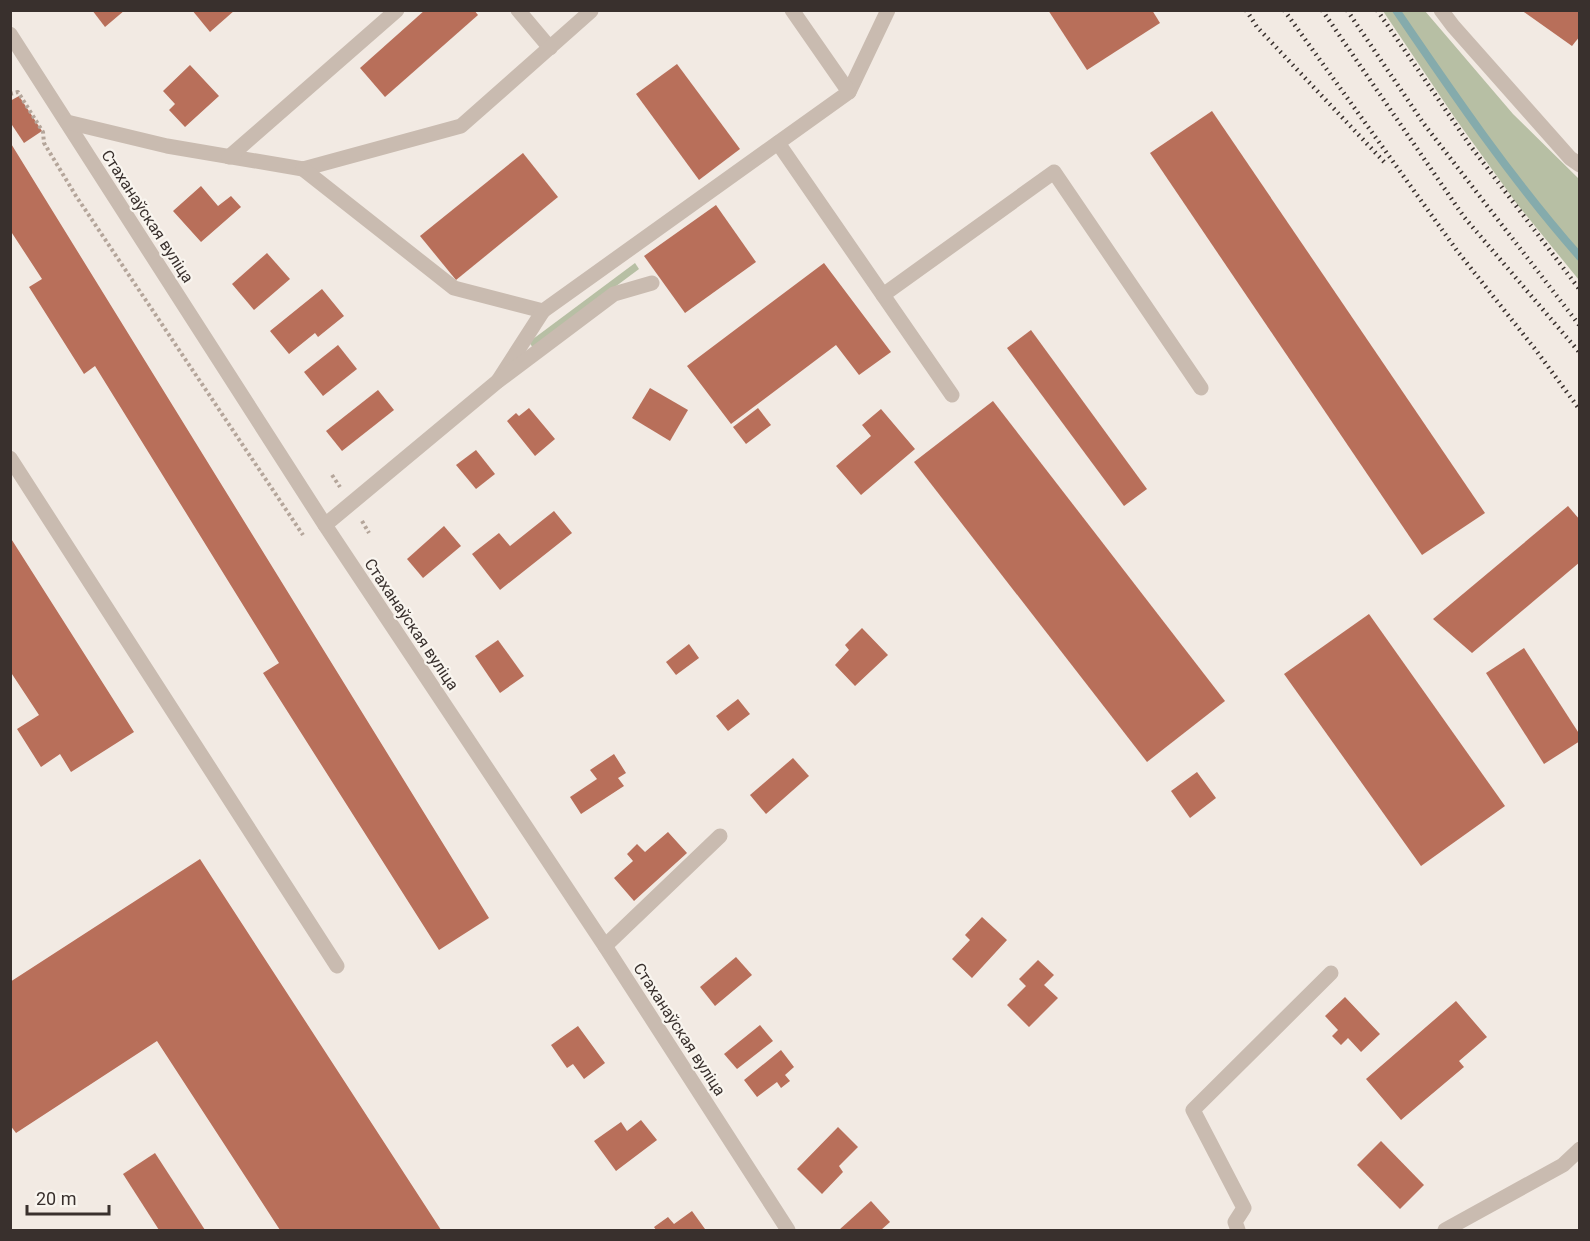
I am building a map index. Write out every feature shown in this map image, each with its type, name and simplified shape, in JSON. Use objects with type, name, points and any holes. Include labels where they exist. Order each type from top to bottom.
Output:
[{"type":"street","points":[[229,156],[397,10]]},
{"type":"street","points":[[518,10],[550,48]]},
{"type":"street","points":[[792,10],[849,92]]},
{"type":"street","points":[[498,381],[543,311],[849,92],[888,10]]},
{"type":"street","points":[[1441,10],[1570,158],[1580,165]]},
{"type":"street","points":[[67,122],[166,146],[303,169],[461,126],[591,11]]},
{"type":"street","name":"Стаханаўская вуліца","points":[[10,34],[325,525],[605,946],[788,1230]]},
{"type":"street","points":[[778,143],[952,395]]},
{"type":"street","points":[[303,169],[454,288],[543,311]]},
{"type":"street","points":[[883,295],[1054,172],[1201,388]]},
{"type":"street","points":[[325,525],[498,381],[614,294],[652,283]]},
{"type":"street","points":[[10,458],[337,966]]},
{"type":"street","points":[[605,946],[720,836]]},
{"type":"street","points":[[1238,1230],[1235,1221],[1244,1208],[1193,1110],[1331,973]]},
{"type":"street","points":[[1445,1230],[1563,1165],[1580,1149]]},
{"type":"green space","points":[[1383,11],[1425,11],[1513,114],[1579,179],[1579,280],[1517,204],[1455,118]]},
{"type":"green space","points":[[635,263],[639,269],[533,348],[529,342]]},
{"type":"building","points":[[92,10],[125,10],[105,27]]},
{"type":"building","points":[[192,10],[235,10],[210,32]]},
{"type":"building","points":[[425,10],[474,10],[478,15],[385,97],[360,68]]},
{"type":"building","points":[[1048,10],[1152,10],[1160,23],[1087,70]]},
{"type":"building","points":[[1521,10],[1580,10],[1580,36],[1572,46]]},
{"type":"building","points":[[677,64],[740,149],[699,180],[636,94]]},
{"type":"building","points":[[190,65],[219,96],[185,127],[169,110],[175,104],[163,91]]},
{"type":"building","points":[[19,96],[42,131],[24,143],[10,122],[10,101]]},
{"type":"building","points":[[1212,111],[1485,513],[1422,555],[1150,153]]},
{"type":"building","points":[[10,142],[489,918],[439,950],[263,673],[279,663],[95,366],[84,374],[29,287],[42,279],[10,230]]},
{"type":"building","points":[[523,153],[558,197],[456,280],[420,236]]},
{"type":"building","points":[[201,186],[218,206],[231,196],[241,207],[201,242],[173,211]]},
{"type":"building","points":[[716,205],[756,262],[685,313],[644,256]]},
{"type":"building","points":[[267,253],[290,279],[254,310],[232,284]]},
{"type":"building","points":[[824,263],[891,352],[859,375],[836,345],[731,424],[687,366]]},
{"type":"building","points":[[322,289],[344,316],[318,337],[315,333],[289,354],[270,331]]},
{"type":"building","points":[[1031,330],[1147,489],[1124,506],[1007,348]]},
{"type":"building","points":[[338,345],[357,369],[323,396],[304,372]]},
{"type":"building","points":[[650,388],[688,410],[670,441],[632,418]]},
{"type":"building","points":[[378,390],[394,410],[342,451],[326,431]]},
{"type":"building","points":[[993,401],[1225,701],[1147,762],[914,462]]},
{"type":"building","points":[[529,408],[555,439],[535,456],[507,421],[516,413],[519,416]]},
{"type":"building","points":[[758,408],[771,425],[746,444],[733,427]]},
{"type":"building","points":[[881,409],[915,449],[861,495],[836,466],[871,436],[862,425]]},
{"type":"building","points":[[476,450],[495,474],[476,489],[456,465]]},
{"type":"building","points":[[1568,506],[1580,520],[1580,562],[1472,653],[1433,619]]},
{"type":"building","points":[[554,511],[572,533],[500,590],[472,554],[499,533],[510,546]]},
{"type":"building","points":[[444,526],[461,546],[423,578],[407,559]]},
{"type":"building","points":[[10,537],[134,732],[71,772],[60,754],[41,767],[17,729],[39,715],[10,671]]},
{"type":"building","points":[[1369,614],[1505,806],[1421,866],[1284,674]]},
{"type":"building","points":[[862,628],[888,655],[855,686],[835,665],[849,650],[845,645]]},
{"type":"building","points":[[498,640],[524,676],[500,693],[475,656]]},
{"type":"building","points":[[689,644],[699,658],[676,675],[666,662]]},
{"type":"building","points":[[1524,648],[1580,735],[1580,741],[1544,764],[1486,673]]},
{"type":"building","points":[[738,699],[750,714],[728,731],[716,716]]},
{"type":"building","points":[[614,754],[626,773],[618,778],[624,786],[581,814],[570,797],[597,779],[590,770]]},
{"type":"building","points":[[793,758],[809,776],[766,814],[750,795]]},
{"type":"building","points":[[1197,772],[1216,798],[1190,818],[1171,791]]},
{"type":"building","points":[[668,832],[687,853],[634,901],[614,878],[633,861],[627,854],[637,844],[645,852]]},
{"type":"building","points":[[200,859],[441,1230],[280,1230],[157,1041],[16,1133],[10,1125],[10,982]]},
{"type":"building","points":[[982,917],[1007,940],[972,978],[952,959],[970,940],[965,935]]},
{"type":"building","points":[[736,957],[752,975],[715,1006],[700,987]]},
{"type":"building","points":[[1038,960],[1054,975],[1044,985],[1058,998],[1029,1027],[1007,1005],[1026,986],[1019,979]]},
{"type":"building","points":[[1345,997],[1380,1034],[1361,1052],[1348,1038],[1341,1045],[1332,1036],[1338,1030],[1325,1016]]},
{"type":"building","points":[[1456,1001],[1487,1037],[1459,1061],[1464,1067],[1401,1120],[1366,1079]]},
{"type":"building","points":[[760,1025],[773,1041],[737,1069],[724,1054]]},
{"type":"building","points":[[578,1026],[605,1063],[584,1079],[573,1064],[567,1068],[551,1045]]},
{"type":"building","points":[[781,1050],[794,1067],[785,1075],[790,1081],[781,1088],[777,1082],[757,1097],[744,1080]]},
{"type":"building","points":[[641,1120],[657,1140],[616,1171],[594,1141],[621,1122],[627,1131]]},
{"type":"building","points":[[838,1127],[858,1147],[839,1166],[843,1172],[822,1194],[797,1169]]},
{"type":"building","points":[[1381,1141],[1424,1185],[1400,1209],[1357,1165]]},
{"type":"building","points":[[155,1153],[205,1230],[159,1230],[123,1174]]},
{"type":"building","points":[[871,1201],[890,1222],[881,1230],[839,1230]]},
{"type":"building","points":[[692,1211],[704,1230],[656,1230],[654,1227],[668,1217],[674,1224]]},
{"type":"waterway","points":[[1396,10],[1507,167],[1580,257]]},
{"type":"railway","points":[[1246,10],[1257,27],[1387,165]]},
{"type":"railway","points":[[1284,10],[1458,252],[1580,410]]},
{"type":"railway","points":[[1322,10],[1464,217],[1580,353]]},
{"type":"railway","points":[[1347,10],[1424,124],[1580,326]]},
{"type":"railway","points":[[1377,10],[1469,144],[1580,290]]}]
